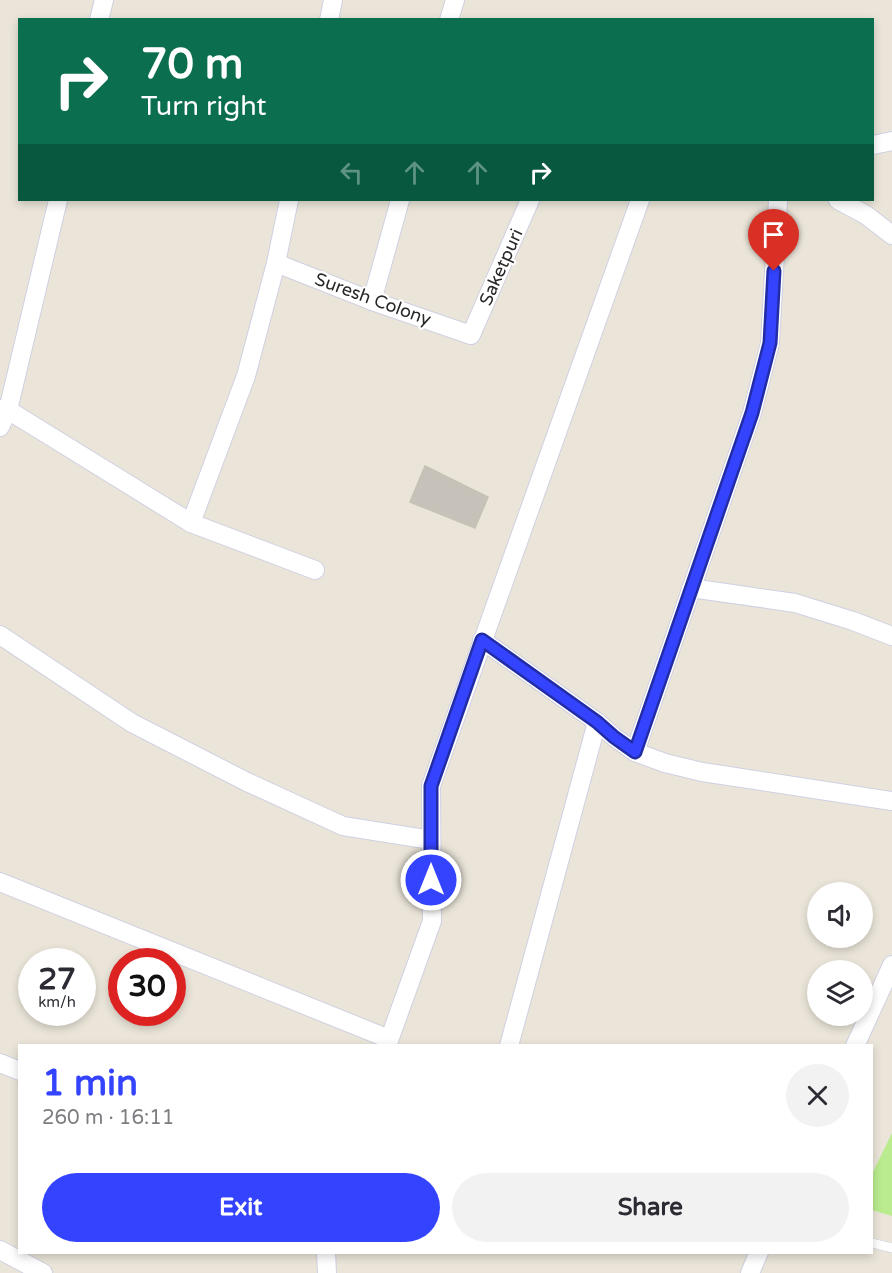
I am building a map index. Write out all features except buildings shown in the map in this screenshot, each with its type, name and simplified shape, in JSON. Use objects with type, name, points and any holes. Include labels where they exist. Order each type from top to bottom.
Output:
[{"type":"street","points":[[100,18],[104,0]]},
{"type":"street","points":[[329,18],[333,0]]},
{"type":"street","points":[[450,18],[455,0]]},
{"type":"street","points":[[874,145],[892,141]]},
{"type":"street","points":[[0,427],[57,201]]},
{"type":"street","points":[[190,523],[246,376],[290,201]]},
{"type":"street","points":[[372,301],[400,201]]},
{"type":"street","name":"Saketpuri","points":[[471,335],[530,201]]},
{"type":"street","points":[[0,882],[388,1042],[432,921],[431,786],[640,201]]},
{"type":"street","points":[[635,752],[752,413],[770,343],[778,201]]},
{"type":"street","points":[[844,201],[892,235]]},
{"type":"street","name":"Suresh Colony","points":[[276,263],[372,301],[471,335]]},
{"type":"street","points":[[4,409],[190,523],[315,570]]},
{"type":"street","points":[[692,588],[795,603],[892,636]]},
{"type":"street","points":[[0,635],[58,676],[132,723],[247,782],[343,826],[431,840]]},
{"type":"street","points":[[482,640],[635,752],[665,763],[702,772],[892,801]]},
{"type":"street","points":[[510,1044],[597,722]]},
{"type":"street","points":[[856,1044],[892,965]]},
{"type":"street","points":[[0,1063],[18,1070]]},
{"type":"street","points":[[0,1250],[43,1273]]},
{"type":"street","points":[[326,1254],[327,1273]]},
{"type":"street","points":[[750,1273],[758,1254]]},
{"type":"lane","points":[[873,1244],[892,1248]]},
{"type":"green space","points":[[892,1133],[892,1216],[873,1210],[873,1172]]},
{"type":"route","points":[[431,880],[431,786],[482,640],[635,752],[752,413],[770,343],[774,271]]}]
